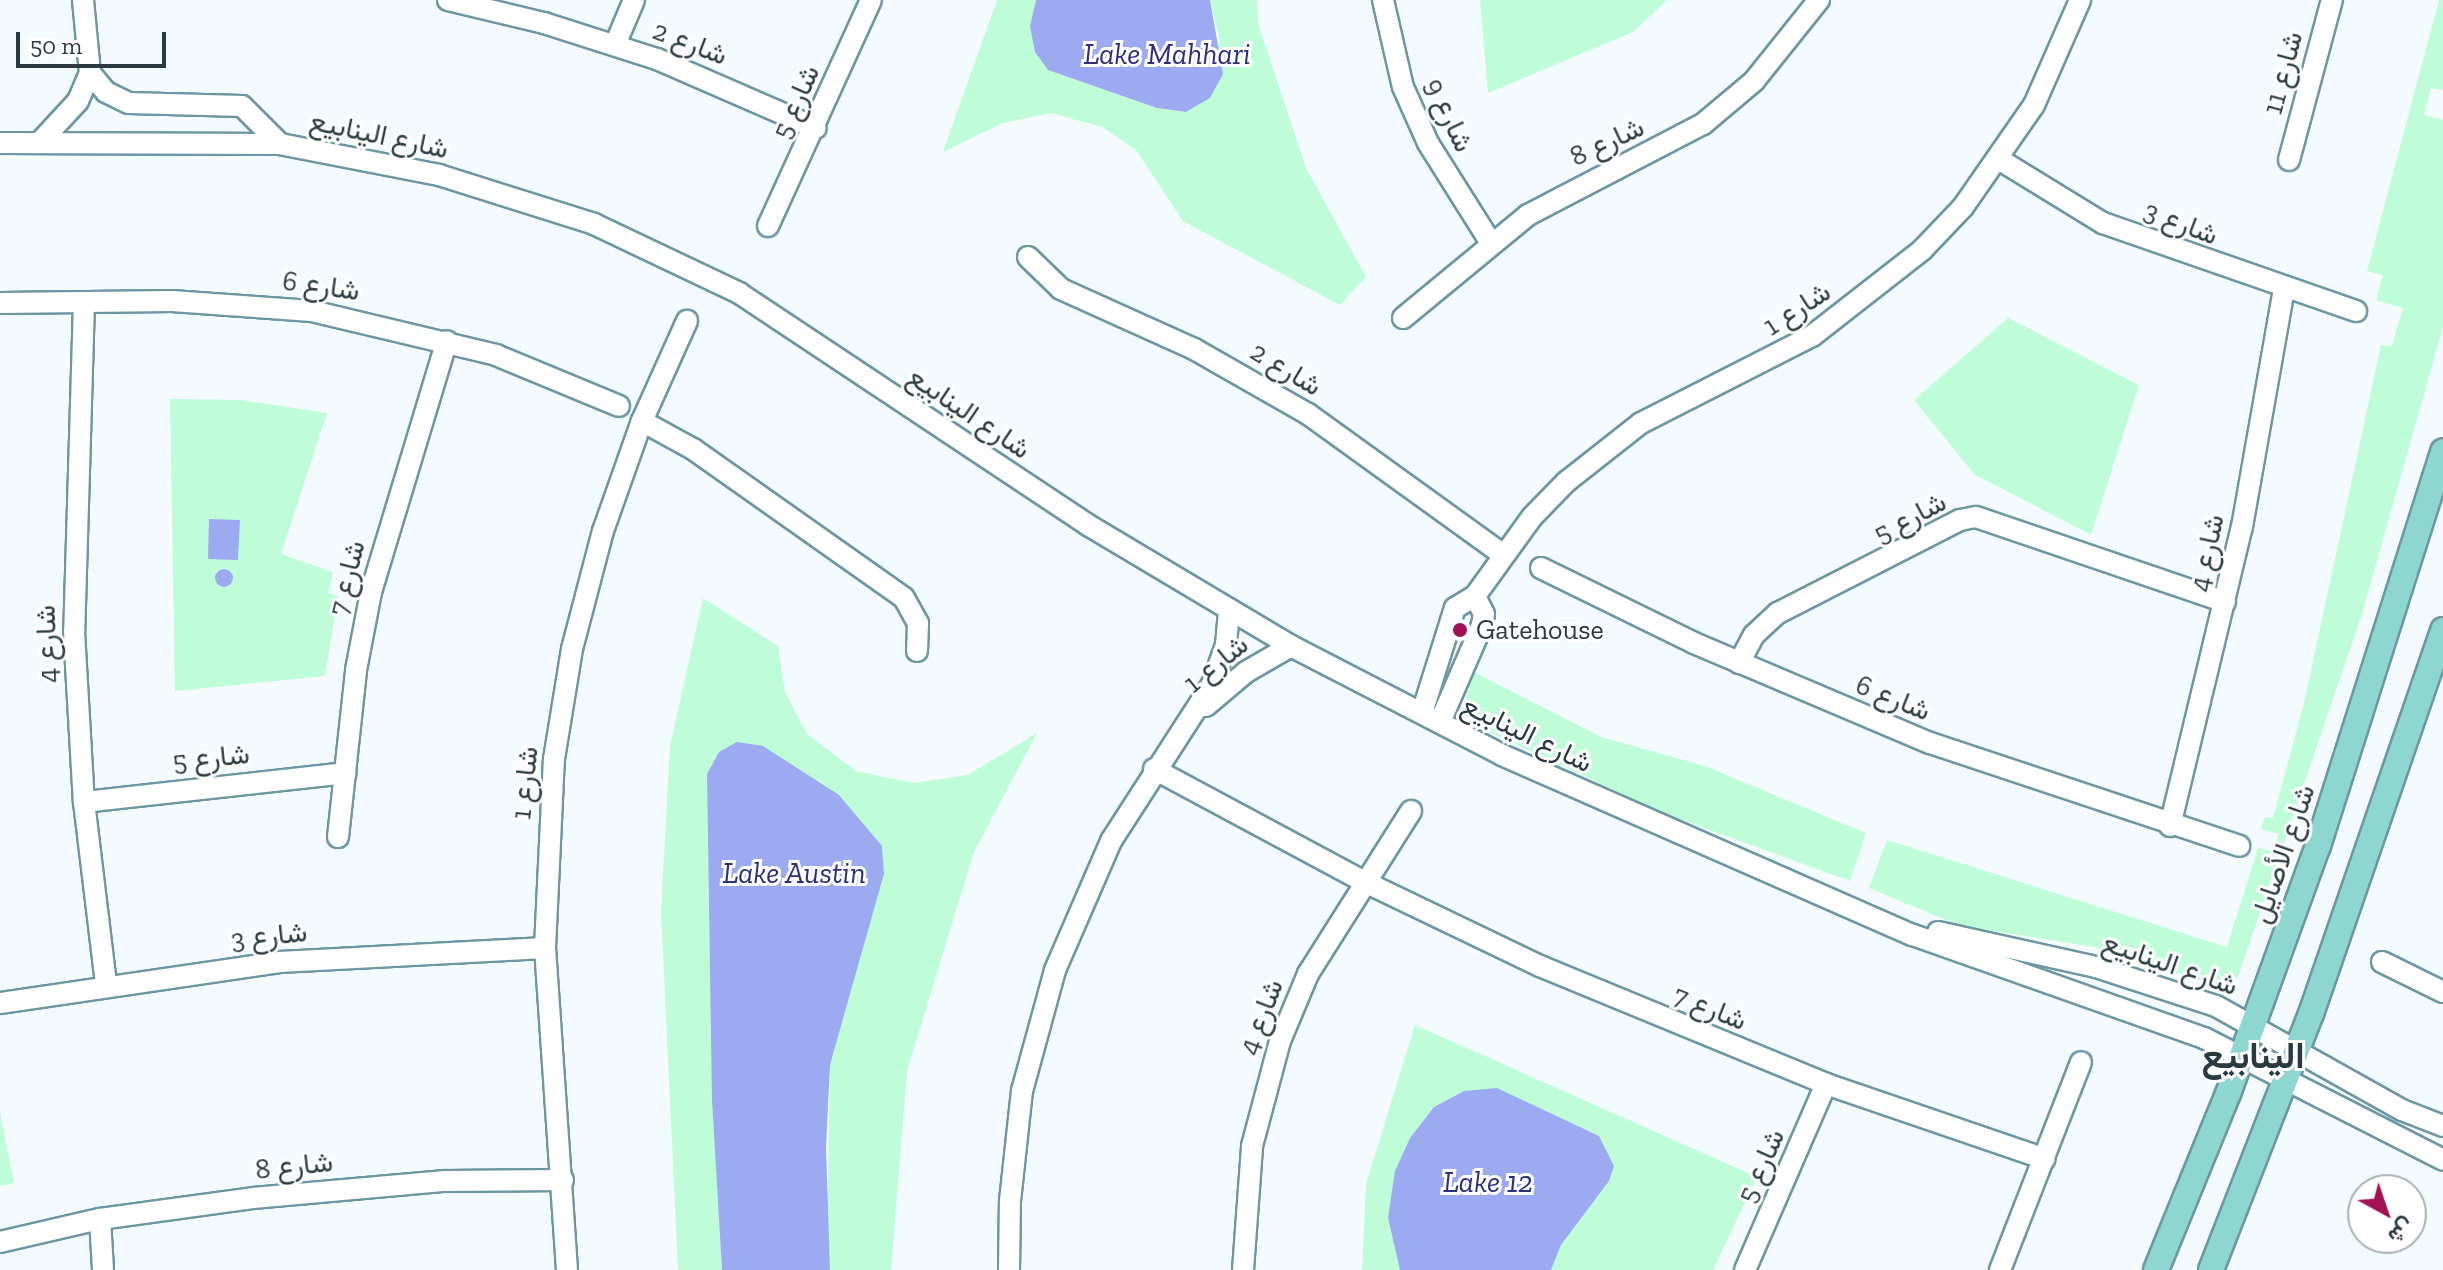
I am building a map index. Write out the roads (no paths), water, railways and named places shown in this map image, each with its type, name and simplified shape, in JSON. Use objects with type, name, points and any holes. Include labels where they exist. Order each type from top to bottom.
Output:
[{"type":"main road","name":"شارع الأصايل","points":[[2156,1270],[2242,1057],[2357,733],[2443,451]]},
{"type":"main road","points":[[2211,1270],[2286,1081],[2443,630]]},
{"type":"street","points":[[41,141],[66,118],[90,73],[83,0]]},
{"type":"street","name":"شارع 2","points":[[448,0],[615,45],[816,128]]},
{"type":"street","points":[[615,45],[634,0]]},
{"type":"street","name":"شارع 5","points":[[768,226],[816,128],[871,0]]},
{"type":"street","name":"شارع 9","points":[[1383,0],[1403,87],[1428,143],[1491,243]]},
{"type":"street","name":"شارع 8","points":[[1403,318],[1491,243],[1567,191],[1703,124],[1754,81],[1819,0]]},
{"type":"street","name":"شارع 1","points":[[1431,718],[1452,614],[1475,596],[1502,554],[1532,517],[1602,451],[1683,400],[1749,372],[1812,336],[1922,250],[2000,160],[2034,105],[2080,0]]},
{"type":"street","name":"شارع 11","points":[[2289,160],[2332,0]]},
{"type":"street","points":[[90,73],[106,92],[129,103],[242,106],[280,144]]},
{"type":"street","name":"شارع الينابيع","points":[[0,143],[280,144],[360,157],[517,197],[668,256],[807,335],[1017,479],[1229,609],[1291,646],[1431,718],[1612,806],[1956,952],[2186,1031],[2443,1160]]},
{"type":"street","name":"شارع 3","points":[[2000,160],[2103,223],[2284,289],[2356,311]]},
{"type":"street","name":"شارع 2","points":[[1028,257],[1061,289],[1194,349],[1332,429],[1502,554]]},
{"type":"street","name":"شارع 4","points":[[2170,826],[2225,602],[2284,289]]},
{"type":"street","name":"شارع 4","points":[[84,302],[73,563],[84,802],[106,984]]},
{"type":"street","name":"شارع 6","points":[[0,303],[256,305],[380,323],[547,373],[619,406]]},
{"type":"street","name":"شارع 1","points":[[567,1270],[545,948],[549,809],[570,664],[603,531],[642,421],[687,321]]},
{"type":"street","name":"شارع 7","points":[[338,837],[371,592],[447,341]]},
{"type":"street","points":[[642,421],[704,456],[904,598],[918,623],[917,651]]},
{"type":"street","name":"شارع 5","points":[[1739,663],[1754,635],[1778,613],[1960,520],[1976,517],[2225,602]]},
{"type":"street","name":"شارع 6","points":[[1541,568],[1739,663],[1944,748],[2170,826],[2239,846]]},
{"type":"street","points":[[1431,718],[1482,625],[1482,604],[1475,596]]},
{"type":"street","name":"شارع 1","points":[[1009,1270],[1014,1146],[1034,1036],[1081,904],[1154,769],[1220,666],[1229,609]]},
{"type":"street","name":"شارع 1","points":[[1180,731],[1241,675],[1291,646]]},
{"type":"street","points":[[1154,769],[1363,881]]},
{"type":"street","name":"شارع 5","points":[[84,802],[345,773]]},
{"type":"street","name":"شارع 4","points":[[1243,1270],[1247,1182],[1269,1075],[1308,974],[1363,881],[1411,811]]},
{"type":"street","name":"شارع 7","points":[[1363,881],[1540,966],[1826,1084],[2045,1159]]},
{"type":"street","name":"شارع الينابيع","points":[[1858,909],[1981,944],[2125,976],[2216,1006],[2297,1048],[2414,1116],[2443,1126]]},
{"type":"street","name":"شارع 3","points":[[0,1003],[106,984],[353,956],[545,948]]},
{"type":"street","points":[[2382,962],[2443,992]]},
{"type":"street","points":[[2000,1270],[2081,1062]]},
{"type":"street","name":"شارع 5","points":[[1745,1270],[1826,1084]]},
{"type":"street","points":[[2399,1140],[2414,1116]]},
{"type":"street","name":"شارع الينابيع","points":[[2399,1140],[2409,1153],[2443,1173]]},
{"type":"street","name":"شارع 8","points":[[0,1242],[33,1231],[100,1219],[347,1188],[563,1180]]},
{"type":"street","points":[[100,1219],[103,1270]]},
{"type":"street","name":"شارع 8","points":[[0,1228],[33,1231]]},
{"type":"water","name":"Lake Mahhari","points":[[1036,0],[1210,0],[1223,74],[1210,98],[1186,112],[1157,108],[1048,70],[1035,52],[1030,26]]},
{"type":"water","points":[[209,519],[240,520],[238,560],[208,559]]},
{"type":"water","points":[[220,569],[228,569],[233,578],[231,585],[220,587],[215,582],[215,574]]},
{"type":"water","name":"Lake Austin","points":[[737,742],[763,746],[839,795],[882,846],[884,874],[830,1065],[826,1147],[830,1270],[722,1270],[712,1100],[707,774],[719,752]]},
{"type":"water","name":"Lake 12","points":[[1497,1088],[1599,1136],[1614,1166],[1609,1181],[1561,1245],[1551,1270],[1400,1270],[1388,1218],[1395,1171],[1410,1138],[1434,1107],[1464,1091]]},
{"type":"place","name":"Gatehouse","points":[[1460,630]]},
{"type":"district","name":"الينابيع","points":[[2253,1056]]}]
